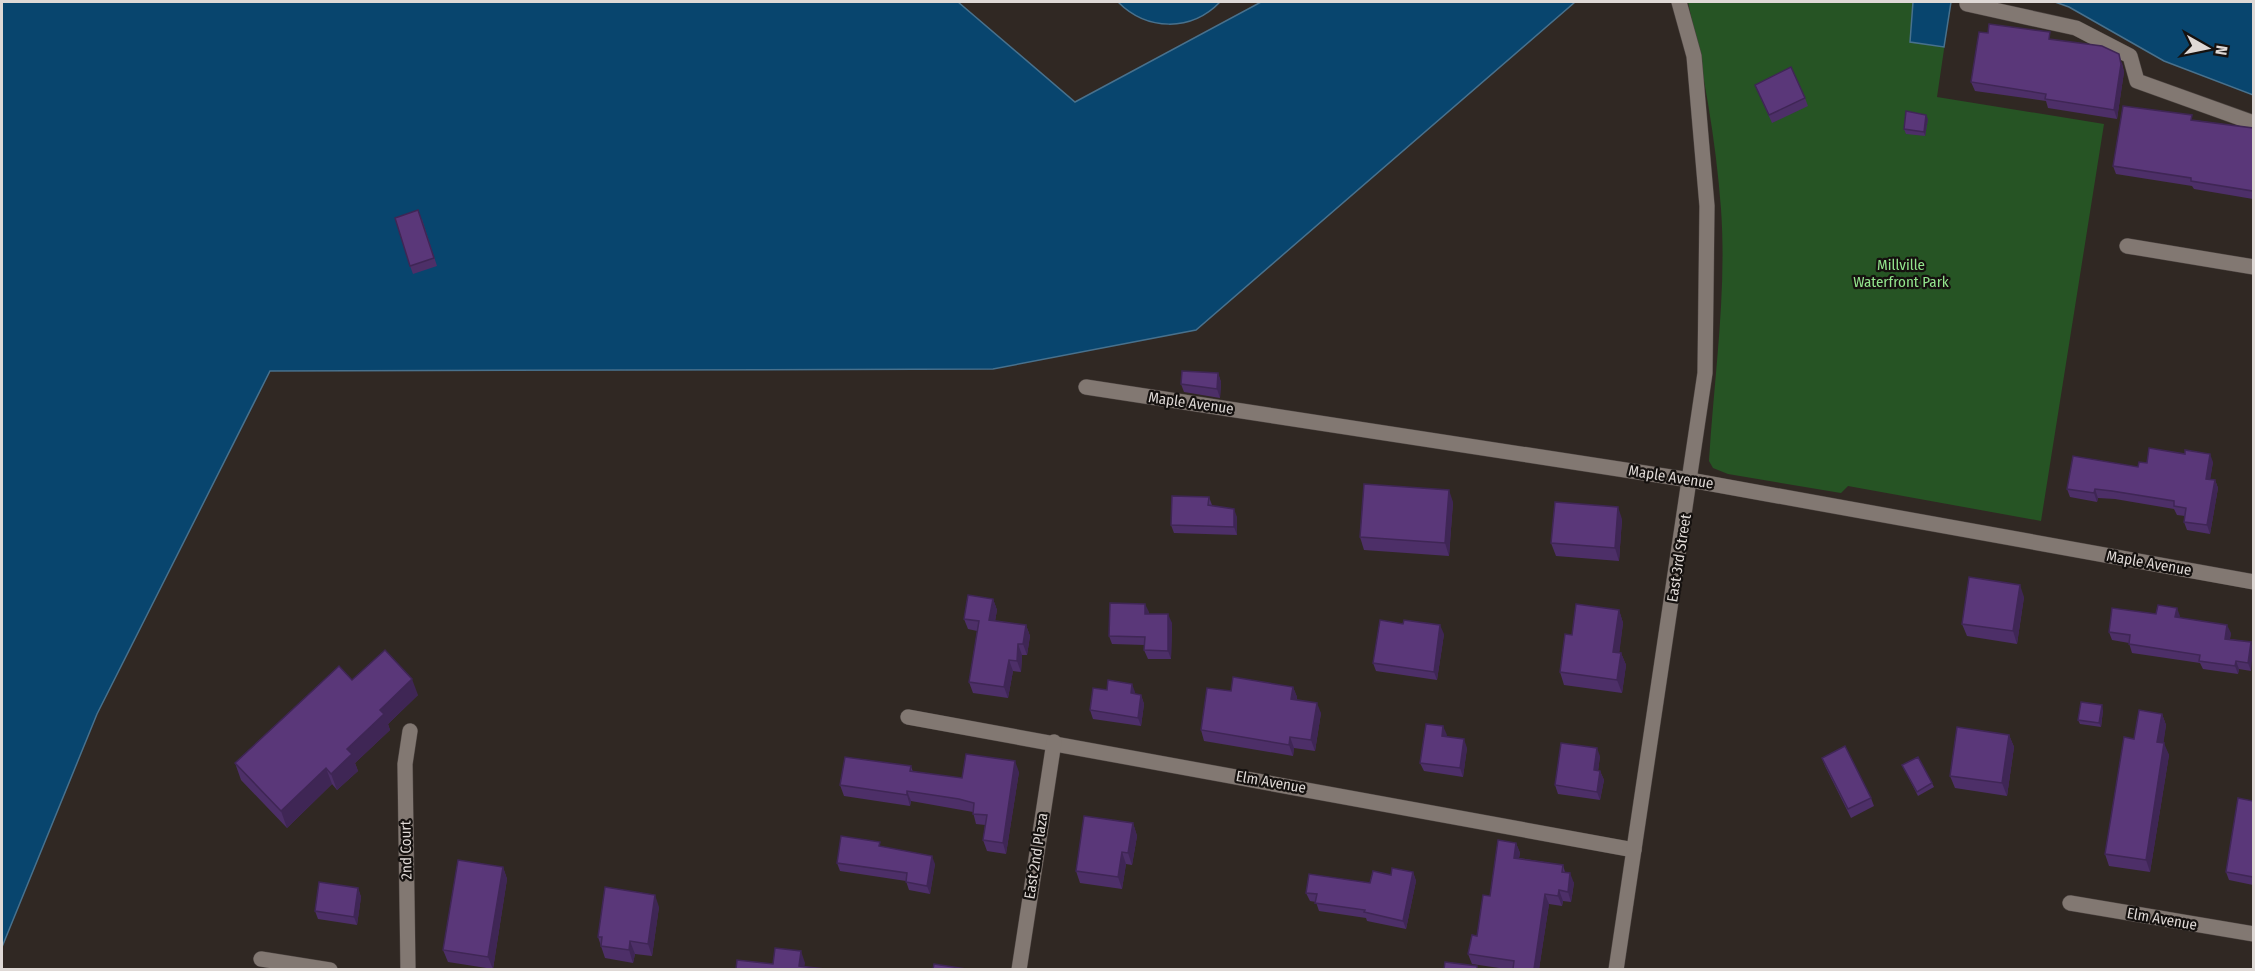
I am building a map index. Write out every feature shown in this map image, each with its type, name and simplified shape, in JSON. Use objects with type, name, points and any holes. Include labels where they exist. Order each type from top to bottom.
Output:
[{"type":"street","name":"East 3rd Street","points":[[1616,969],[1705,373],[1707,206],[1694,56],[1679,2]]},
{"type":"street","points":[[1967,4],[2076,28],[2130,57],[2137,81],[2253,123]]},
{"type":"street","points":[[2127,246],[2253,267]]},
{"type":"street","name":"Maple Avenue","points":[[1086,387],[1690,480],[2253,582]]},
{"type":"street","name":"Elm Avenue","points":[[908,717],[1634,850]]},
{"type":"street","name":"2nd Court","points":[[408,969],[405,764],[410,731]]},
{"type":"street","name":"East 2nd Plaza","points":[[1019,969],[1054,742]]},
{"type":"street","name":"Elm Avenue","points":[[2070,903],[2253,934]]},
{"type":"street","points":[[261,959],[330,969]]},
{"type":"green space","name":"Millville Waterfront Park","points":[[1688,2],[1913,2],[1910,42],[1951,2],[1937,97],[2104,124],[2041,521],[1848,486],[1841,493],[1728,474],[1713,468],[1709,461],[1721,304],[1721,209],[1708,105]]},
{"type":"water","points":[[2,2],[958,2],[1075,102],[1261,2],[1575,2],[1196,330],[993,369],[270,371],[97,714],[2,947]]},
{"type":"water","points":[[1118,2],[1220,2],[1196,19],[1169,24],[1155,23],[1142,18]]},
{"type":"water","points":[[1913,2],[1951,2],[1944,47],[1910,42]]},
{"type":"water","points":[[2055,2],[2253,2],[2253,95],[2164,61],[2069,7]]},
{"type":"building","points":[[1989,24],[2050,32],[2049,39],[2102,46],[2119,54],[2121,64],[2114,110],[2045,99],[2046,94],[1971,82],[1979,32],[1988,33]]},
{"type":"building","points":[[1791,67],[1805,98],[1769,115],[1755,85]]},
{"type":"building","points":[[2123,106],[2192,115],[2191,120],[2253,128],[2253,191],[2191,181],[2191,178],[2113,166]]},
{"type":"building","points":[[1906,111],[1926,115],[1924,132],[1904,129]]},
{"type":"building","points":[[418,210],[434,258],[410,266],[395,218]]},
{"type":"building","points":[[1182,371],[1218,373],[1217,389],[1181,384]]},
{"type":"building","points":[[2149,448],[2185,454],[2185,450],[2210,454],[2206,479],[2215,480],[2207,525],[2184,522],[2186,508],[2174,506],[2174,501],[2095,489],[2094,493],[2067,489],[2073,456],[2138,467],[2139,462],[2147,463]]},
{"type":"building","points":[[1364,484],[1449,490],[1445,543],[1360,537]]},
{"type":"building","points":[[1172,496],[1209,497],[1208,505],[1234,509],[1234,527],[1171,525]]},
{"type":"building","points":[[1555,502],[1618,507],[1615,548],[1551,543]]},
{"type":"building","points":[[1969,577],[2020,585],[2013,631],[1962,624]]},
{"type":"building","points":[[968,595],[993,599],[989,620],[1026,625],[1023,644],[1018,644],[1017,661],[1009,660],[1004,687],[969,682],[979,621],[964,619]]},
{"type":"building","points":[[1110,603],[1145,604],[1145,614],[1168,614],[1168,651],[1144,650],[1145,637],[1109,636]]},
{"type":"building","points":[[1576,604],[1619,610],[1613,652],[1621,653],[1617,680],[1560,672],[1565,634],[1572,635]]},
{"type":"building","points":[[2158,605],[2177,608],[2175,617],[2227,625],[2225,639],[2251,642],[2248,663],[2236,661],[2235,666],[2199,661],[2200,655],[2129,644],[2130,635],[2109,632],[2112,608],[2156,614]]},
{"type":"building","points":[[1380,620],[1403,624],[1404,620],[1440,625],[1434,672],[1373,663]]},
{"type":"building","points":[[385,650],[412,679],[380,710],[384,714],[347,749],[352,754],[331,774],[326,768],[281,811],[235,763],[339,666],[352,680]]},
{"type":"building","points":[[1233,677],[1293,687],[1291,699],[1317,703],[1311,740],[1290,737],[1289,745],[1201,730],[1207,688],[1231,691]]},
{"type":"building","points":[[1108,680],[1132,684],[1131,693],[1141,695],[1138,718],[1090,710],[1093,688],[1107,690]]},
{"type":"building","points":[[2081,702],[2102,705],[2099,723],[2078,720]]},
{"type":"building","points":[[2139,710],[2162,714],[2157,742],[2164,743],[2146,860],[2105,854],[2124,737],[2134,739]]},
{"type":"building","points":[[1426,724],[1443,726],[1442,736],[1464,739],[1460,768],[1420,763]]},
{"type":"building","points":[[1957,727],[2009,735],[2002,783],[1950,776]]},
{"type":"building","points":[[1561,743],[1597,748],[1594,770],[1600,771],[1597,792],[1555,785]]},
{"type":"building","points":[[1845,746],[1871,798],[1848,809],[1822,758]]},
{"type":"building","points":[[966,754],[1015,761],[1003,843],[983,840],[987,815],[973,814],[974,803],[907,791],[907,795],[840,785],[845,757],[911,766],[910,771],[962,778]]},
{"type":"building","points":[[1918,757],[1932,783],[1917,792],[1902,765]]},
{"type":"building","points":[[2238,798],[2253,801],[2253,877],[2226,872]]},
{"type":"building","points":[[1084,816],[1133,823],[1128,853],[1122,852],[1118,877],[1076,871]]},
{"type":"building","points":[[841,836],[880,842],[879,846],[932,856],[927,886],[906,882],[907,873],[837,863]]},
{"type":"building","points":[[1498,840],[1516,843],[1514,858],[1563,865],[1562,872],[1570,873],[1568,892],[1559,890],[1558,896],[1545,894],[1534,969],[1513,969],[1514,961],[1468,954],[1472,935],[1477,936],[1483,895],[1490,896]]},
{"type":"building","points":[[458,860],[503,867],[488,957],[443,950]]},
{"type":"building","points":[[1392,868],[1413,872],[1403,921],[1364,912],[1365,910],[1315,903],[1317,894],[1306,893],[1309,874],[1370,883],[1373,871],[1391,875]]},
{"type":"building","points":[[319,882],[358,888],[354,917],[315,911]]},
{"type":"building","points":[[605,887],[655,895],[648,944],[630,941],[629,950],[601,946],[602,937],[598,937]]},
{"type":"building","points":[[775,948],[801,951],[799,966],[825,969],[736,969],[737,960],[773,964]]},
{"type":"building","points":[[1445,962],[1477,966],[1477,969],[1444,969]]},
{"type":"building","points":[[934,964],[966,969],[933,969]]}]
